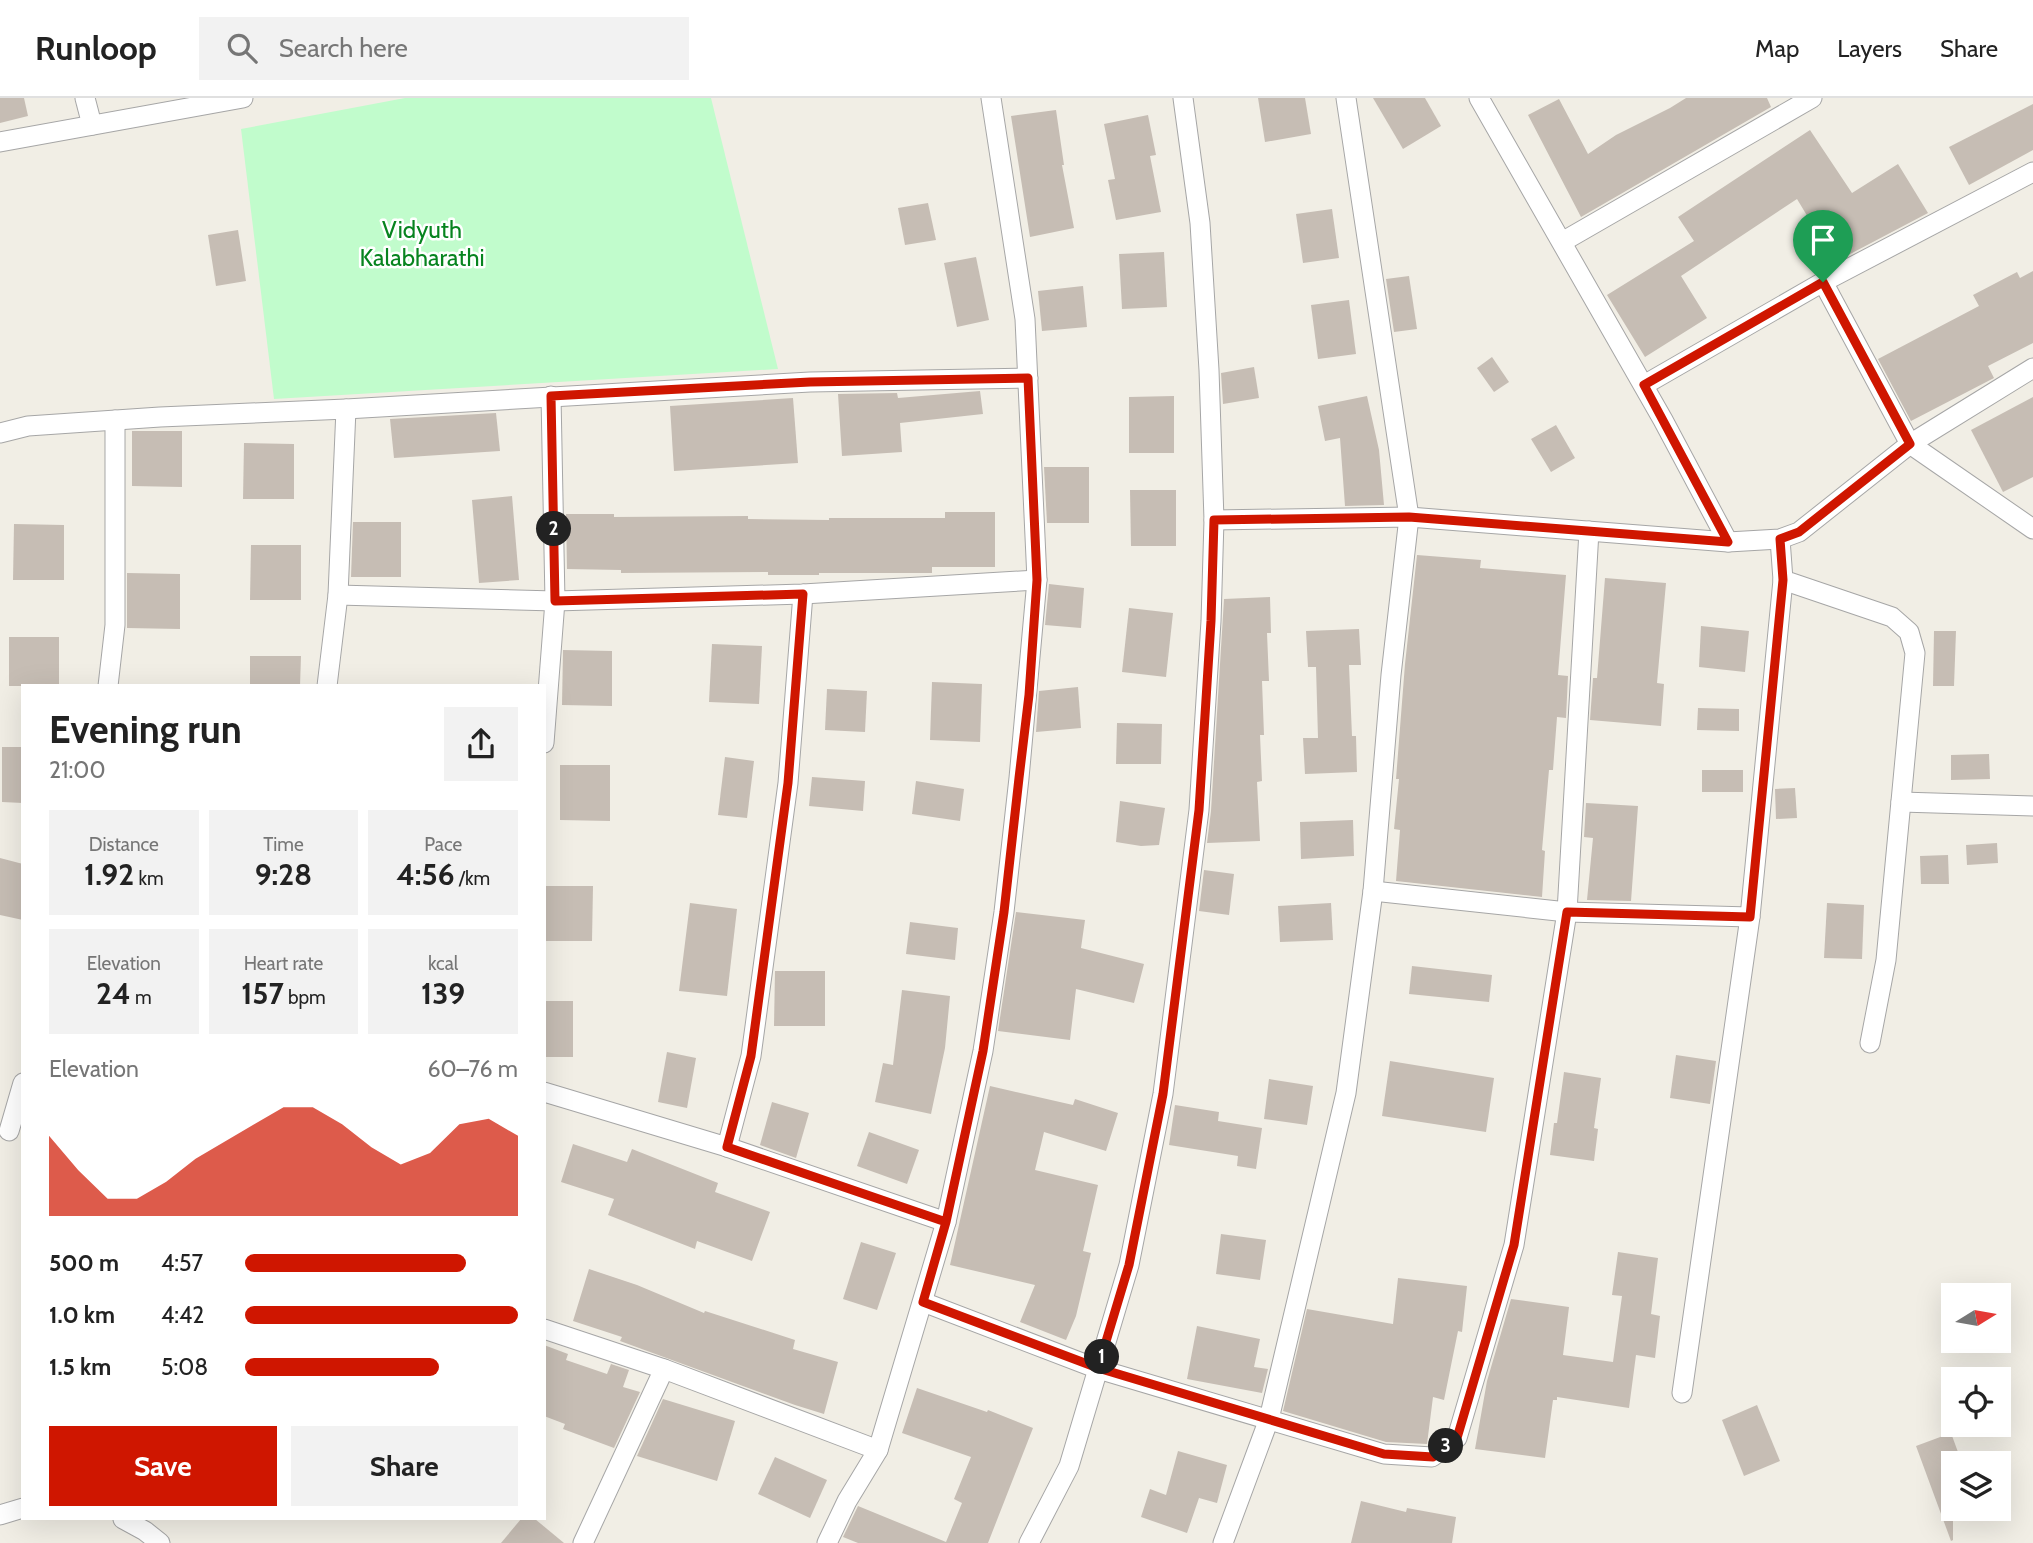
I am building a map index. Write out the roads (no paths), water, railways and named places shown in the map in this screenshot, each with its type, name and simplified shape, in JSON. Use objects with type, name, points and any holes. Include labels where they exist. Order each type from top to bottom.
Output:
[{"type":"street","points":[[85,98],[92,125]]},
{"type":"street","points":[[0,142],[243,98]]},
{"type":"street","points":[[827,1543],[847,1500],[878,1450],[946,1222],[983,1051],[1002,925],[1029,695],[1037,580],[1026,318],[991,98]]},
{"type":"street","points":[[1029,1543],[1069,1466],[1129,1265],[1163,1094],[1199,810],[1211,621],[1214,520],[1200,223],[1183,98]]},
{"type":"street","points":[[1223,1543],[1269,1419],[1346,1093],[1373,891],[1391,675],[1409,517],[1346,98]]},
{"type":"street","points":[[1479,98],[1644,385],[1728,542]]},
{"type":"street","points":[[1562,242],[1812,98]]},
{"type":"street","points":[[1644,385],[1823,282],[2033,172]]},
{"type":"street","points":[[1823,282],[1910,444],[2033,528]]},
{"type":"street","points":[[1214,520],[1409,517],[1728,542],[1780,539],[1799,532],[1910,444],[2033,368]]},
{"type":"street","points":[[0,433],[28,426],[115,420],[810,382],[1028,378]]},
{"type":"street","points":[[546,717],[555,601],[551,396]]},
{"type":"street","points":[[327,684],[338,595],[346,409]]},
{"type":"street","points":[[108,684],[115,625],[115,420]]},
{"type":"street","points":[[923,1302],[1098,1368],[1384,1454],[1433,1457],[1457,1438],[1514,1245],[1567,912],[1590,531]]},
{"type":"street","points":[[1682,1393],[1750,917],[1783,580],[1780,539]]},
{"type":"street","points":[[338,595],[555,601],[803,594],[1037,580]]},
{"type":"street","points":[[1783,580],[1892,617],[1909,632],[1916,653],[1886,960],[1870,1043]]},
{"type":"street","points":[[727,1147],[753,1043],[788,783],[803,594]]},
{"type":"street","points":[[1901,802],[2033,806]]},
{"type":"street","points":[[1373,891],[1567,912],[1750,917]]},
{"type":"street","points":[[11,1132],[21,1091]]},
{"type":"street","points":[[546,1092],[727,1147],[946,1222]]},
{"type":"street","points":[[546,1330],[664,1369],[878,1450]]},
{"type":"street","points":[[583,1543],[664,1369]]},
{"type":"street","points":[[0,1515],[21,1509]]},
{"type":"street","points":[[126,1520],[160,1543]]},
{"type":"park label","name":"Vidyuth Kalabharathi","points":[[422,244]]}]
